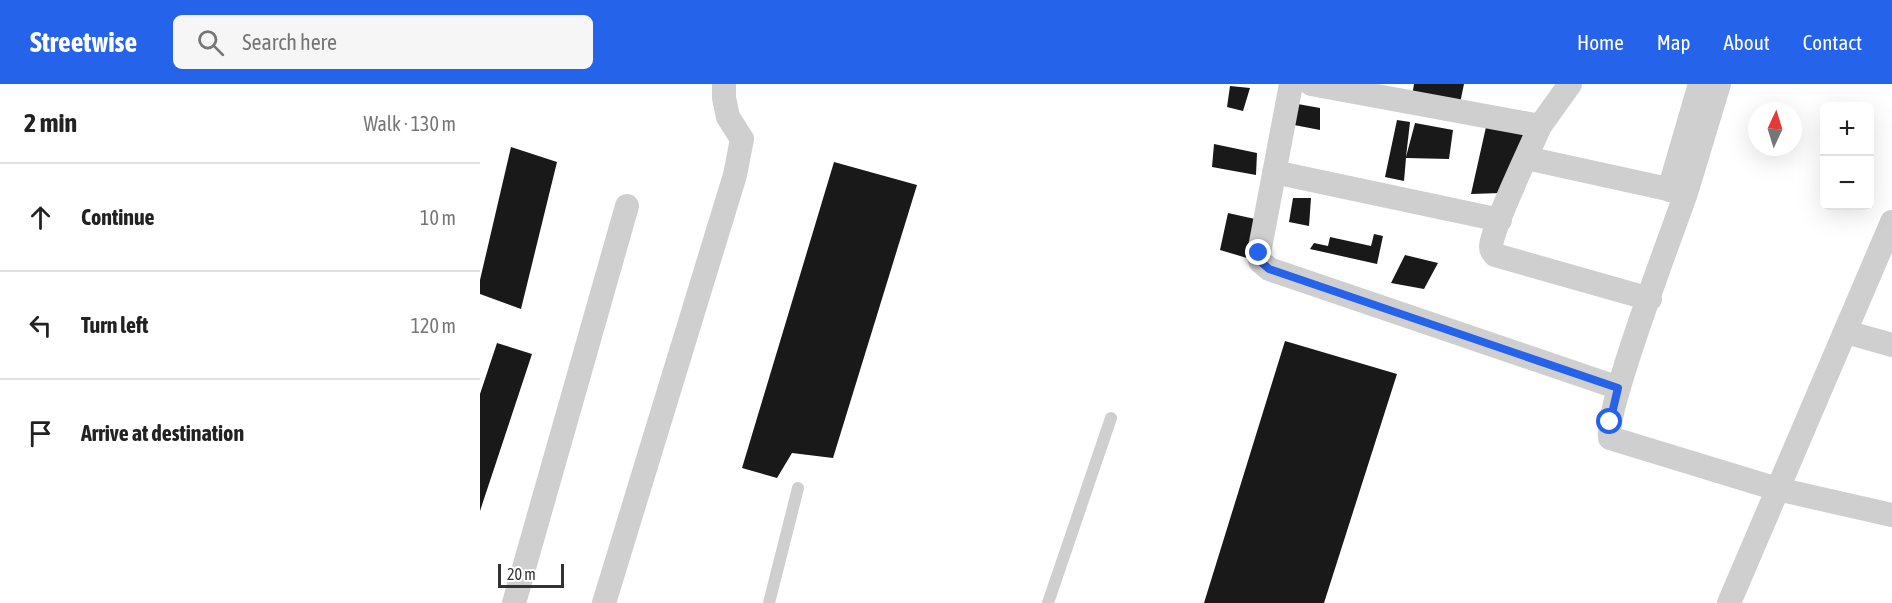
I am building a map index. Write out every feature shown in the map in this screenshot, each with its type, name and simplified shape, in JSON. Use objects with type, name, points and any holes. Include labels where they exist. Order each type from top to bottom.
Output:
[{"type":"street","points":[[604,603],[735,175],[742,139],[728,117],[724,84]]},
{"type":"street","points":[[1291,84],[1259,253],[1260,261],[1269,269],[1618,388]]},
{"type":"street","points":[[1311,84],[1540,126]]},
{"type":"street","points":[[1569,84],[1540,126],[1491,246],[1495,255],[1650,299]]},
{"type":"street","points":[[1700,84],[1677,192],[1650,299],[1618,388],[1610,422],[1610,438],[1777,489],[1892,515]]},
{"type":"street","points":[[1677,192],[1719,84]]},
{"type":"street","points":[[1527,158],[1677,192]]},
{"type":"street","points":[[1274,172],[1500,220]]},
{"type":"street","points":[[514,603],[627,206]]},
{"type":"street","points":[[1729,603],[1892,222]]},
{"type":"street","points":[[1846,332],[1892,345]]},
{"type":"lane","points":[[1048,603],[1111,418]]},
{"type":"lane","points":[[769,603],[798,488]]},
{"type":"building","points":[[1414,84],[1464,84],[1460,103],[1412,96]]},
{"type":"building","points":[[1230,86],[1250,88],[1243,111],[1227,107]]},
{"type":"building","points":[[1292,103],[1320,108],[1320,130],[1289,124]]},
{"type":"building","points":[[1397,120],[1410,122],[1406,157],[1415,123],[1453,130],[1449,159],[1406,158],[1404,181],[1385,177]]},
{"type":"building","points":[[1527,126],[1501,193],[1471,194],[1486,127]]},
{"type":"building","points":[[1214,144],[1257,153],[1256,175],[1212,167]]},
{"type":"building","points":[[511,147],[557,162],[521,309],[480,294],[480,280]]},
{"type":"building","points":[[834,162],[917,185],[833,458],[792,453],[777,478],[742,468]]},
{"type":"building","points":[[1293,198],[1311,198],[1309,226],[1289,222]]},
{"type":"building","points":[[1228,213],[1255,219],[1247,258],[1220,250]]},
{"type":"building","points":[[1374,234],[1383,236],[1377,264],[1310,249],[1314,243],[1328,246],[1330,237],[1371,246]]},
{"type":"building","points":[[1405,255],[1438,263],[1424,289],[1391,283]]},
{"type":"building","points":[[1285,341],[1397,374],[1324,603],[1204,603]]},
{"type":"building","points":[[497,343],[532,354],[480,511],[480,394]]},
{"type":"route","points":[[1259,253],[1260,261],[1269,269],[1618,388],[1610,422]]}]
